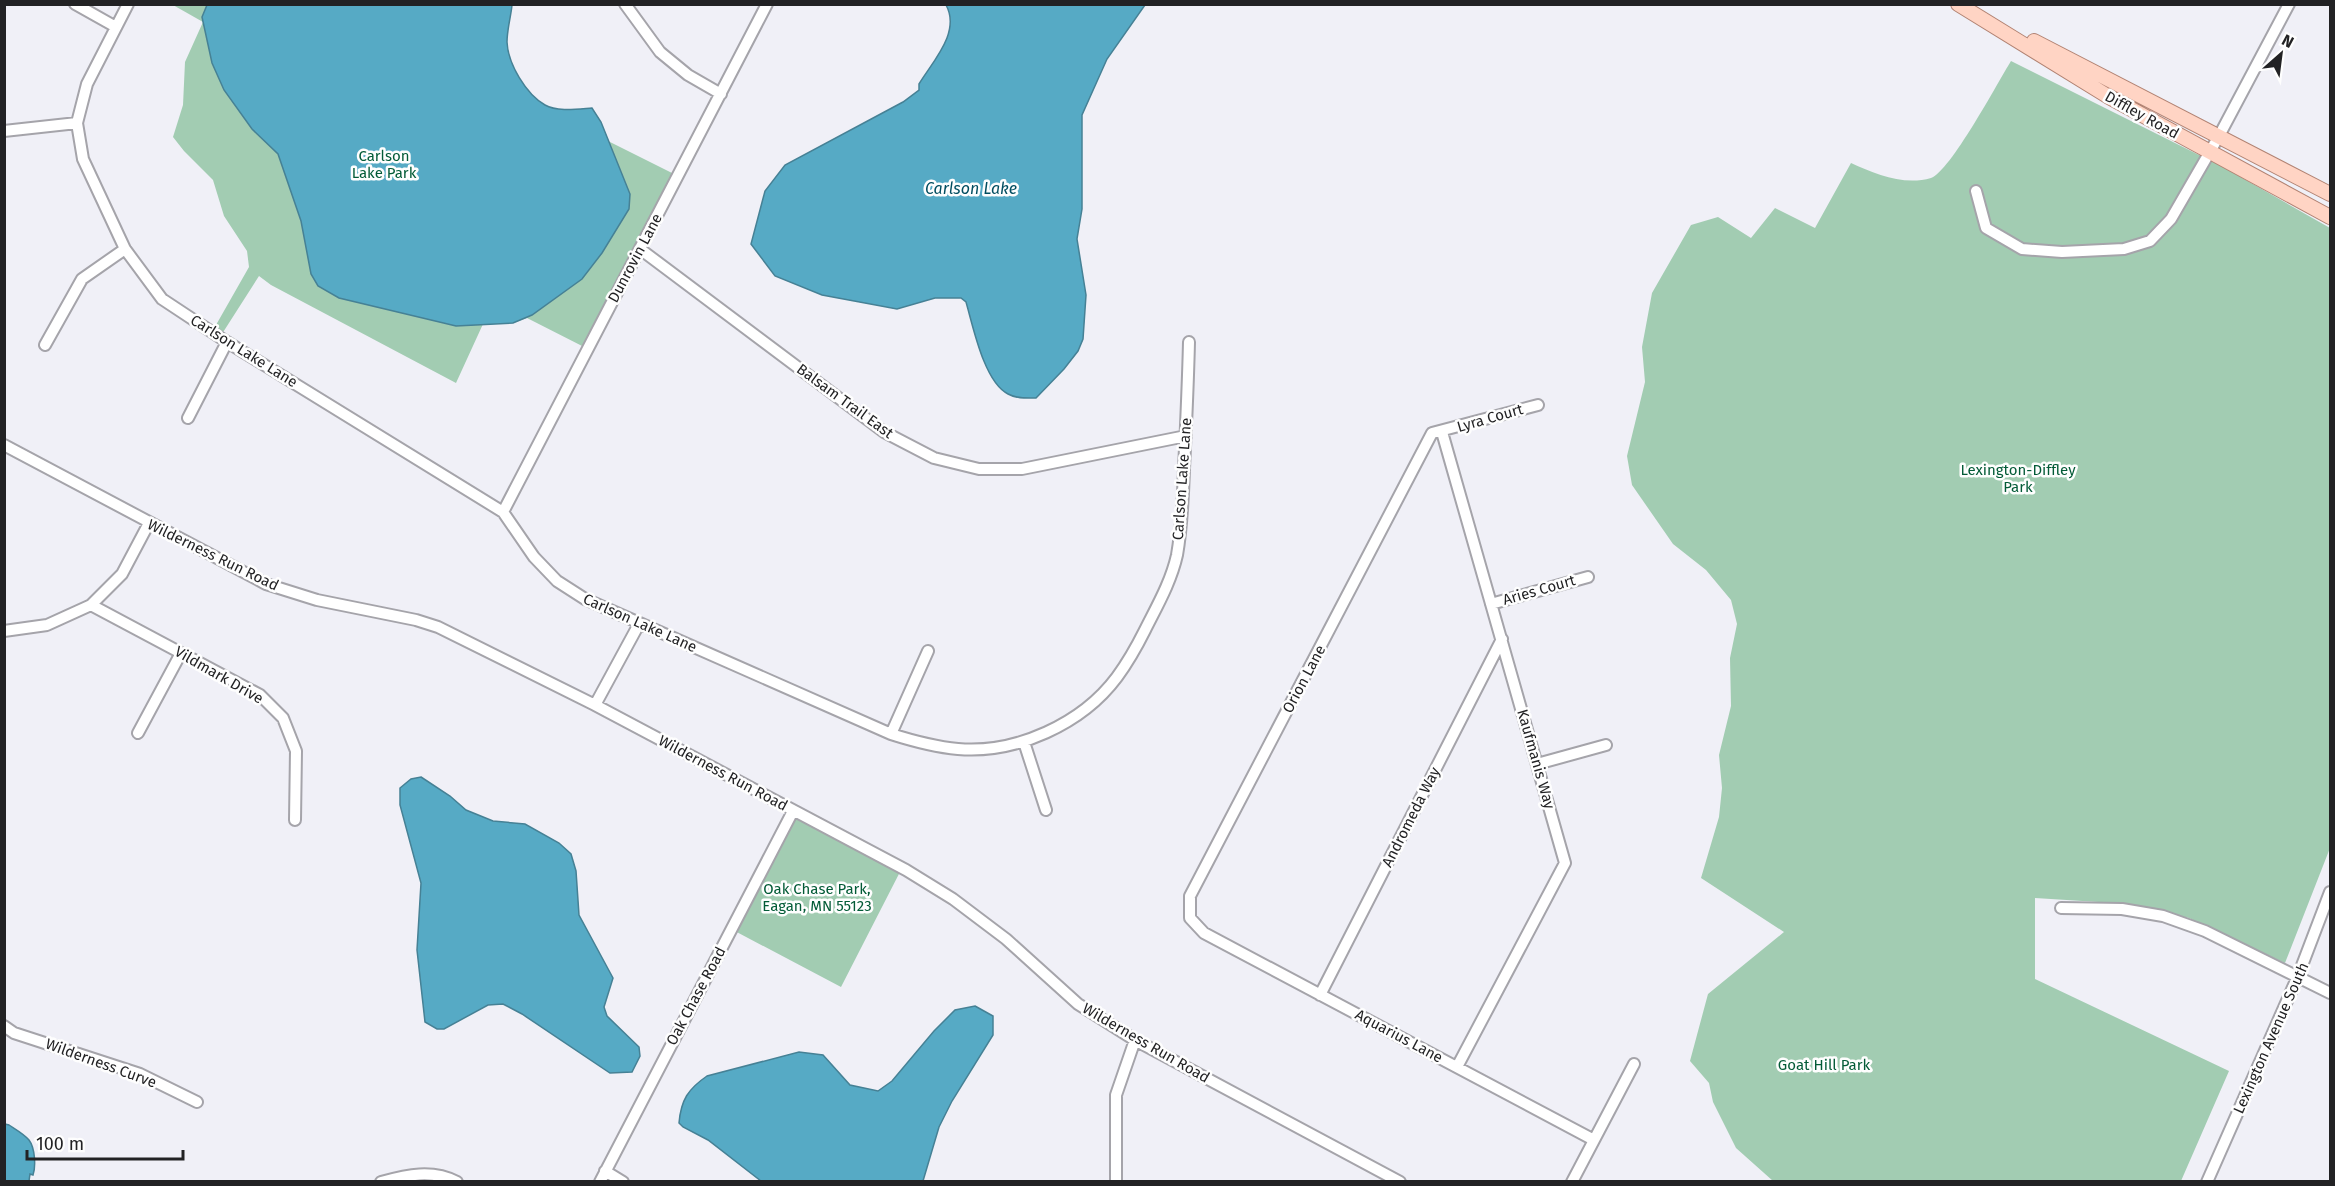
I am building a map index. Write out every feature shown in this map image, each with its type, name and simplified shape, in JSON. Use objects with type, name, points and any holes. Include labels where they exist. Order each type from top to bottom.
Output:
[{"type":"main road","name":"Diffley Road","points":[[1960,4],[2331,194]]},
{"type":"main road","name":"Diffley Road","points":[[1960,4],[2109,97],[2331,217]]},
{"type":"street","points":[[75,4],[116,27]]},
{"type":"street","name":"Carlson Lake Lane","points":[[128,4],[87,84],[77,123],[83,159],[125,249],[162,299],[227,342],[503,512],[534,557],[557,581],[585,599],[891,734],[959,750],[992,748],[1024,742],[1062,725],[1090,705],[1116,678],[1136,648],[1164,593],[1176,557],[1182,524],[1189,342]]},
{"type":"street","points":[[625,4],[660,52],[688,75],[721,94]]},
{"type":"street","name":"Dunrovin Lane","points":[[503,512],[767,4]]},
{"type":"street","points":[[1976,191],[1986,228],[2022,249],[2062,252],[2124,249],[2150,241],[2171,219],[2220,136],[2289,4]]},
{"type":"street","points":[[4,131],[77,123]]},
{"type":"street","points":[[45,345],[82,279],[125,249]]},
{"type":"street","name":"Balsam Trail East","points":[[640,249],[884,432],[934,458],[979,469],[1022,469],[1186,436]]},
{"type":"street","points":[[188,418],[227,342]]},
{"type":"street","name":"Lyra Court","points":[[1442,432],[1538,405]]},
{"type":"street","name":"Kaufmanis Way","points":[[1442,432],[1565,863],[1457,1067]]},
{"type":"street","name":"Orion Lane","points":[[1204,933],[1190,918],[1190,896],[1432,434],[1442,432]]},
{"type":"street","name":"Wilderness Run Road","points":[[4,445],[266,584],[317,600],[416,620],[438,627],[595,705],[906,870],[953,899],[1006,939],[1078,1004],[1135,1040],[1400,1182]]},
{"type":"street","points":[[4,631],[47,625],[91,605],[122,574],[149,523]]},
{"type":"street","name":"Aries Court","points":[[1491,604],[1587,577]]},
{"type":"street","name":"Vildmark Drive","points":[[91,605],[260,695],[283,718],[296,751],[295,820]]},
{"type":"street","points":[[595,705],[639,624]]},
{"type":"street","name":"Andromeda Way","points":[[1320,994],[1502,639]]},
{"type":"street","points":[[891,734],[928,651]]},
{"type":"street","points":[[138,733],[181,653]]},
{"type":"street","points":[[1024,742],[1046,810]]},
{"type":"street","points":[[1537,764],[1606,745]]},
{"type":"street","name":"Oak Chase Road","points":[[600,1182],[793,811]]},
{"type":"street","name":"Lexington Avenue South","points":[[2207,1182],[2298,976],[2331,892]]},
{"type":"street","points":[[2061,908],[2122,909],[2163,916],[2205,931],[2331,993]]},
{"type":"street","name":"Aquarius Lane","points":[[1204,933],[1594,1140]]},
{"type":"street","name":"Wilderness Curve","points":[[4,1026],[14,1032],[140,1074],[197,1102]]},
{"type":"street","points":[[1116,1182],[1116,1095],[1135,1040]]},
{"type":"street","points":[[1572,1182],[1634,1064]]},
{"type":"street","points":[[605,1171],[623,1182]]},
{"type":"street","points":[[381,1182],[414,1173],[448,1177],[457,1182]]},
{"type":"green space","name":"Carlson Lake Park","points":[[173,5],[512,5],[507,37],[508,51],[514,69],[531,94],[545,105],[555,109],[592,108],[601,122],[608,141],[678,176],[588,349],[527,318],[513,323],[483,324],[456,383],[271,285],[259,276],[220,337],[212,332],[249,267],[247,251],[224,216],[213,180],[173,137],[183,105],[185,62],[203,22]]},
{"type":"green space","name":"Lexington-Diffley Park","points":[[2011,61],[2223,167],[2330,228],[2330,848],[2285,963],[2189,918],[2130,904],[2035,898],[2035,979],[2229,1071],[2181,1181],[1773,1181],[1736,1148],[1713,1102],[1709,1083],[1690,1061],[1708,994],[1784,932],[1701,878],[1719,817],[1722,788],[1719,755],[1731,706],[1730,658],[1737,624],[1731,600],[1706,570],[1673,544],[1632,485],[1627,456],[1645,382],[1642,347],[1652,293],[1691,225],[1718,217],[1751,238],[1775,208],[1815,228],[1851,163],[1880,175],[1900,180],[1931,178],[1950,160],[1961,144]]},
{"type":"green space","name":"Oak Chase Park, Eagan, MN 55123","points":[[793,811],[902,868],[841,987],[731,929]]},
{"type":"water","name":"Carlson Lake Park","points":[[207,5],[512,5],[507,42],[514,69],[519,78],[531,94],[545,105],[568,110],[592,108],[601,122],[630,194],[629,209],[602,253],[582,279],[532,315],[513,323],[456,326],[339,298],[318,286],[311,274],[301,221],[278,154],[252,129],[224,90],[212,63],[202,17]]},
{"type":"water","name":"Carlson Lake","points":[[946,5],[1145,5],[1107,59],[1082,115],[1082,209],[1077,239],[1086,295],[1083,339],[1078,351],[1064,369],[1036,398],[1011,396],[992,378],[976,338],[966,302],[961,298],[935,298],[897,309],[822,295],[775,276],[751,244],[765,191],[785,165],[903,102],[919,90],[919,84],[948,36],[950,15]]},
{"type":"water","points":[[421,777],[450,796],[466,810],[493,821],[525,824],[559,843],[571,854],[576,871],[579,915],[613,978],[604,1007],[607,1016],[639,1047],[640,1056],[632,1072],[610,1073],[522,1014],[503,1004],[488,1005],[444,1029],[437,1029],[425,1022],[417,950],[421,883],[400,805],[400,788],[411,779]]},
{"type":"water","points":[[975,1006],[993,1016],[993,1035],[952,1101],[939,1127],[923,1181],[761,1181],[708,1140],[679,1123],[684,1101],[695,1086],[707,1076],[799,1052],[823,1055],[850,1085],[878,1091],[892,1081],[955,1010]]},
{"type":"water","points":[[5,1124],[22,1134],[31,1143],[34,1152],[34,1167],[29,1181],[5,1181]]},
{"type":"park label","name":"Goat Hill Park","points":[[1824,1065]]}]
